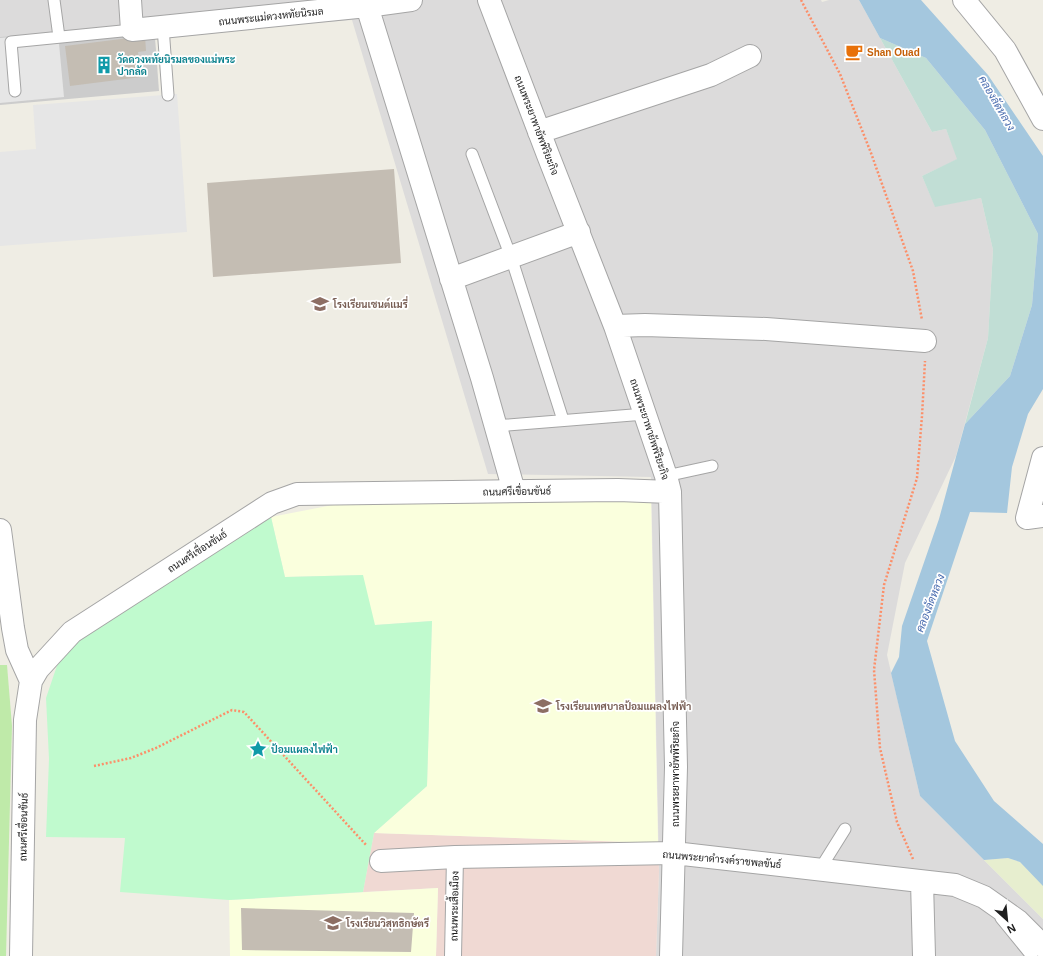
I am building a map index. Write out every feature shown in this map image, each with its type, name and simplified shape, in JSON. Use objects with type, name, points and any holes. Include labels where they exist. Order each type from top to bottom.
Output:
[{"type":"street","points":[[130,0],[132,30]]},
{"type":"street","name":"ถนนพระแม่ดวงหทัยนิรมล","points":[[132,30],[367,6],[411,0]]},
{"type":"street","name":"ถนนพระยาพายัพพิริยะกิจ","points":[[489,0],[615,326],[668,484],[676,767],[672,956]]},
{"type":"street","points":[[964,0],[1005,50],[1043,119]]},
{"type":"street","points":[[367,6],[496,426],[514,491]]},
{"type":"street","points":[[539,132],[711,75],[750,56]]},
{"type":"street","points":[[451,279],[579,232]]},
{"type":"street","points":[[615,326],[645,325],[766,329],[926,341]]},
{"type":"street","points":[[1043,458],[1027,518],[1043,516]]},
{"type":"street","name":"ถนนศรีเขื่อนขันธ์","points":[[21,956],[25,720],[31,681],[38,669],[72,632],[272,503],[297,494],[618,490],[668,484]]},
{"type":"street","points":[[0,530],[17,650],[31,681]]},
{"type":"street","name":"ถนนพระยาดำรงค์ราชพลขันธ์","points":[[381,861],[455,857],[674,853],[955,885],[984,898],[1018,920],[1043,946]]},
{"type":"street","name":"ถนนพระเสื้อเมือง","points":[[453,956],[455,857]]},
{"type":"street","points":[[922,882],[924,956]]},
{"type":"lane","points":[[54,0],[59,37]]},
{"type":"lane","points":[[163,26],[168,95]]},
{"type":"lane","points":[[15,91],[11,42],[132,30]]},
{"type":"lane","points":[[472,154],[511,257],[563,420]]},
{"type":"lane","points":[[496,426],[645,414]]},
{"type":"lane","points":[[668,484],[712,466]]},
{"type":"lane","points":[[820,869],[845,829]]},
{"type":"lane","points":[[984,898],[1032,956]]},
{"type":"path","points":[[801,0],[840,74],[871,153],[913,272],[926,341],[917,478],[884,585],[874,670],[880,748],[897,822],[922,882]]},
{"type":"path","points":[[94,766],[131,758],[156,748],[232,710],[244,712],[381,861]]},
{"type":"shaded area","points":[[0,0],[821,0],[822,2],[829,0],[859,0],[932,132],[946,129],[958,159],[922,176],[935,206],[981,198],[993,250],[988,338],[956,456],[905,563],[887,655],[920,796],[1043,919],[1043,956],[656,956],[659,871],[651,477],[488,474],[352,20],[0,49]]},
{"type":"shaded area","points":[[154,24],[159,91],[0,105],[0,37]]},
{"type":"shaded area","points":[[58,33],[64,97],[0,103],[0,38]]},
{"type":"shaded area","points":[[880,38],[926,58],[985,130],[1038,234],[1032,305],[1010,376],[965,424],[988,338],[993,250],[981,198],[935,207],[922,176],[957,159],[946,129],[932,132]]},
{"type":"shaded area","points":[[177,94],[187,232],[0,246],[0,152],[36,149],[33,105]]},
{"type":"shaded area","name":"โรงเรียนเทศบาลป้อมแผลงไฟฟ้า","points":[[651,498],[658,843],[374,833],[427,786],[432,621],[374,625],[362,575],[285,577],[271,517],[348,502]]},
{"type":"shaded area","points":[[374,833],[658,843],[659,871],[656,956],[436,956],[438,888],[363,892]]},
{"type":"shaded area","points":[[1008,858],[1020,862],[1043,885],[1043,919],[984,860]]},
{"type":"shaded area","name":"โรงเรียนวิสุทธิกษัตรี","points":[[438,888],[436,956],[230,956],[229,900]]},
{"type":"green space","points":[[271,517],[285,577],[363,575],[375,625],[432,621],[427,786],[374,833],[363,892],[229,900],[120,892],[125,838],[46,837],[49,759],[46,698],[63,648],[187,564]]},
{"type":"green space","points":[[0,665],[7,665],[12,726],[6,956],[0,956]]},
{"type":"water","name":"คลองลัดหลวง","points":[[859,0],[921,0],[988,75],[1043,156],[1043,389],[1028,414],[1012,467],[1007,513],[970,512],[927,641],[955,741],[994,801],[1043,844],[1043,886],[1020,862],[1008,858],[984,860],[920,796],[891,673],[899,657],[902,626],[939,519],[965,424],[1010,376],[1032,305],[1038,234],[985,130],[926,58],[880,38]]},
{"type":"building","name":"วัดดวงหทัยนิรมลของแม่พระ ปากลัด","points":[[145,36],[146,51],[138,52],[141,77],[70,86],[65,46]]},
{"type":"building","points":[[394,169],[401,263],[213,277],[207,183]]},
{"type":"building","points":[[241,908],[414,913],[411,952],[242,950]]},
{"type":"place","name":"Shan Ouad","points":[[854,52]]},
{"type":"place","name":"วัดดวงหทัยนิรมลของแม่พระ ปากลัด","points":[[104,65]]},
{"type":"place","name":"โรงเรียนเซนต์แมรี่","points":[[320,304]]},
{"type":"place","name":"โรงเรียนเทศบาลป้อมแผลงไฟฟ้า","points":[[543,706]]},
{"type":"place","name":"ป้อมแผลงไฟฟ้า","points":[[258,749]]},
{"type":"place","name":"โรงเรียนวิสุทธิกษัตรี","points":[[333,923]]}]
